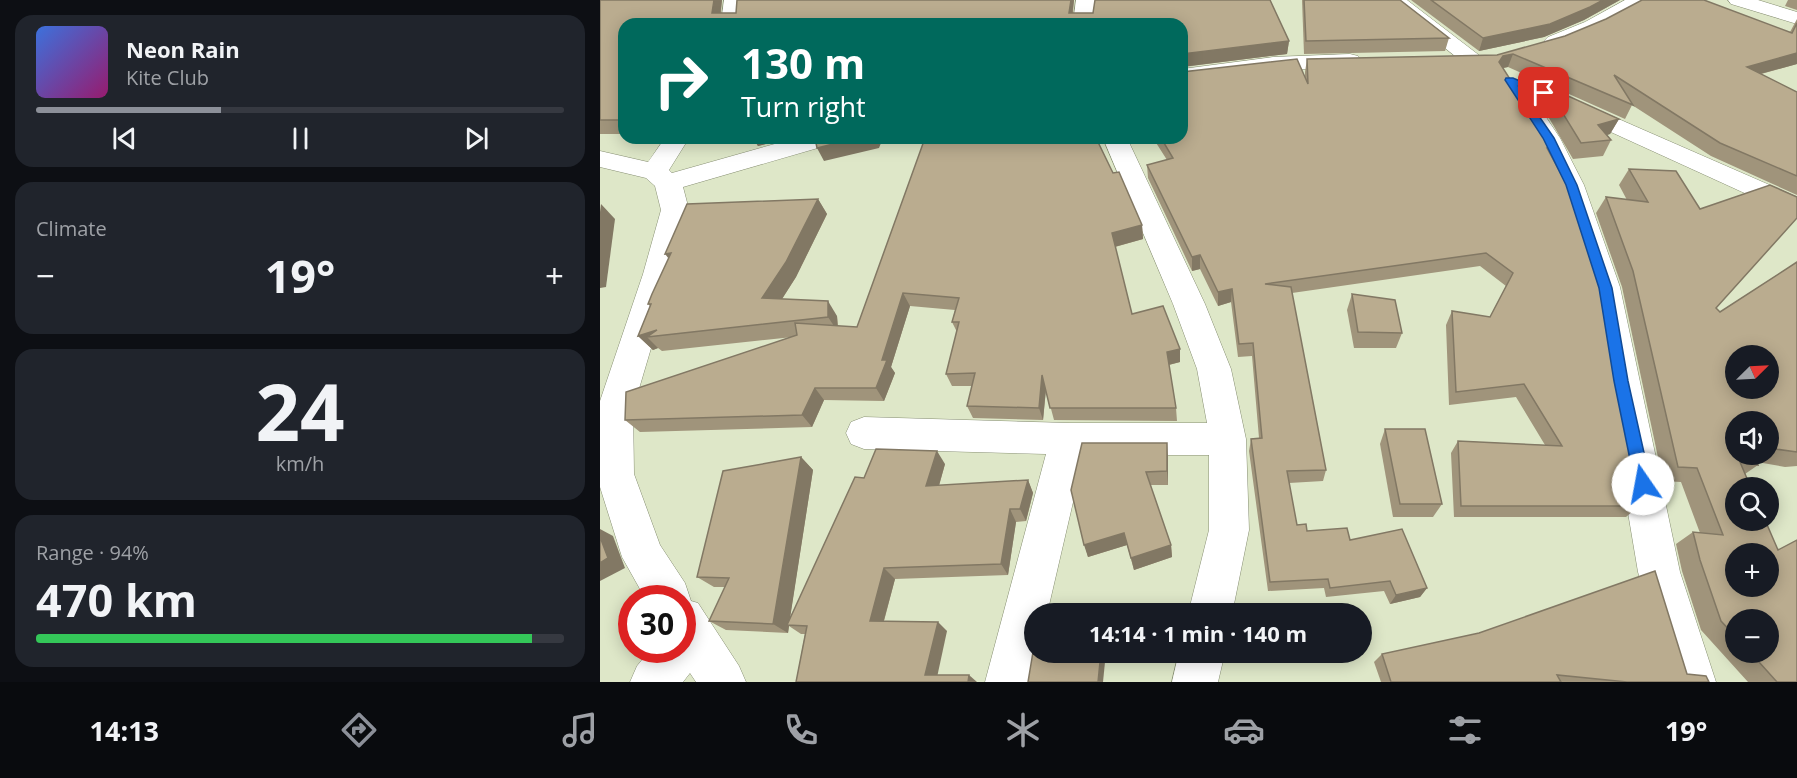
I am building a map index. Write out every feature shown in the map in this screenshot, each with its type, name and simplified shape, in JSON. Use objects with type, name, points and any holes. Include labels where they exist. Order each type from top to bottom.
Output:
[{"type":"street","points":[[732,18],[734,0]]},
{"type":"street","points":[[1084,18],[1086,0]]},
{"type":"street","points":[[1395,0],[1473,59]]},
{"type":"street","points":[[1532,48],[1552,43],[1592,26],[1640,0]]},
{"type":"street","points":[[1738,0],[1797,18]]},
{"type":"street","points":[[1437,59],[1492,59],[1548,138],[1571,185],[1605,288],[1659,572],[1693,682]]},
{"type":"street","points":[[1188,75],[1273,64],[1366,60]]},
{"type":"street","points":[[1504,73],[1797,208]]},
{"type":"street","points":[[658,585],[643,557],[615,474],[607,412],[658,274],[675,210],[662,178],[675,144]]},
{"type":"street","points":[[600,159],[662,178],[802,144]]},
{"type":"street","points":[[1118,144],[1180,283],[1214,369],[1228,439],[1229,530],[1212,603]]},
{"type":"street","points":[[864,433],[1069,439],[1228,439]]},
{"type":"street","points":[[1008,682],[1069,439]]},
{"type":"street","points":[[696,648],[723,682]]},
{"type":"street","points":[[653,682],[664,663]]},
{"type":"street","points":[[1195,682],[1199,663]]},
{"type":"building","points":[[600,0],[714,0],[712,13],[736,13],[737,0],[1071,0],[1069,13],[1093,13],[1095,0],[1270,0],[1289,41],[1188,53],[1188,18],[618,18],[618,120],[600,120]]},
{"type":"building","points":[[1304,0],[1400,0],[1449,38],[1306,41]]},
{"type":"building","points":[[1431,0],[1603,0],[1550,24],[1483,38]]},
{"type":"building","points":[[1642,0],[1704,0],[1792,33],[1797,23],[1797,53],[1747,67],[1797,92],[1797,176],[1720,143],[1614,75],[1633,105],[1513,54],[1503,56],[1499,62],[1540,126],[1551,148],[1547,148],[1567,185],[1597,274],[1639,506],[1461,506],[1458,441],[1562,446],[1524,384],[1456,392],[1452,311],[1490,317],[1513,273],[1486,253],[1265,284],[1291,287],[1326,470],[1287,471],[1297,525],[1306,524],[1307,531],[1347,528],[1350,540],[1402,529],[1427,588],[1396,595],[1390,581],[1330,588],[1328,579],[1270,582],[1251,439],[1262,438],[1253,343],[1239,344],[1232,289],[1218,292],[1200,255],[1192,257],[1147,165],[1173,158],[1165,144],[1188,144],[1188,71],[1297,59],[1308,84],[1307,59],[1497,55],[1565,36],[1606,19]]},
{"type":"building","points":[[1546,86],[1619,119],[1598,125],[1611,140],[1581,143]]},
{"type":"building","points":[[816,144],[833,144],[817,148]]},
{"type":"building","points":[[923,144],[1099,144],[1113,173],[1119,172],[1142,225],[1112,233],[1132,314],[1163,306],[1180,349],[1167,352],[1176,408],[1050,408],[1042,375],[1039,408],[967,406],[975,373],[946,374],[959,322],[952,322],[959,298],[903,293],[882,360],[887,360],[876,388],[815,388],[802,415],[625,420],[626,392],[797,335],[795,323],[857,327]]},
{"type":"building","points":[[1629,169],[1676,171],[1700,209],[1770,185],[1797,197],[1797,218],[1716,308],[1720,312],[1797,262],[1797,452],[1779,450],[1779,411],[1725,411],[1725,465],[1741,465],[1746,477],[1725,477],[1725,531],[1770,531],[1775,543],[1725,543],[1725,597],[1779,597],[1779,549],[1797,540],[1797,682],[1777,682],[1760,663],[1779,663],[1779,609],[1725,609],[1725,625],[1721,621],[1693,532],[1723,535],[1697,468],[1678,467],[1633,271],[1606,197],[1648,202]]},
{"type":"building","points":[[818,199],[786,262],[762,298],[828,301],[828,317],[647,337],[657,330],[638,336],[651,304],[648,304],[671,253],[665,254],[687,204]]},
{"type":"building","points":[[1352,294],[1395,300],[1402,333],[1358,332]]},
{"type":"building","points":[[1385,429],[1425,429],[1442,504],[1400,504]]},
{"type":"building","points":[[1082,443],[1167,443],[1167,471],[1146,472],[1171,545],[1131,558],[1124,533],[1084,545],[1071,490]]},
{"type":"building","points":[[876,449],[937,451],[926,486],[1028,480],[1020,509],[1010,509],[1001,564],[884,568],[870,621],[938,622],[925,675],[969,675],[968,682],[796,682],[807,626],[787,625],[855,477],[864,478]]},
{"type":"building","points":[[801,457],[773,624],[709,621],[729,578],[697,577],[723,471]]},
{"type":"building","points":[[600,537],[608,558],[600,563]]},
{"type":"building","points":[[1655,571],[1687,674],[1706,676],[1709,682],[1627,682],[1557,675],[1561,682],[1391,682],[1382,654],[1479,633]]},
{"type":"building","points":[[1031,663],[1100,663],[1098,682],[1028,682]]},
{"type":"route","points":[[1544,93],[1510,80],[1548,138],[1571,185],[1605,288],[1621,381],[1643,484]]}]
